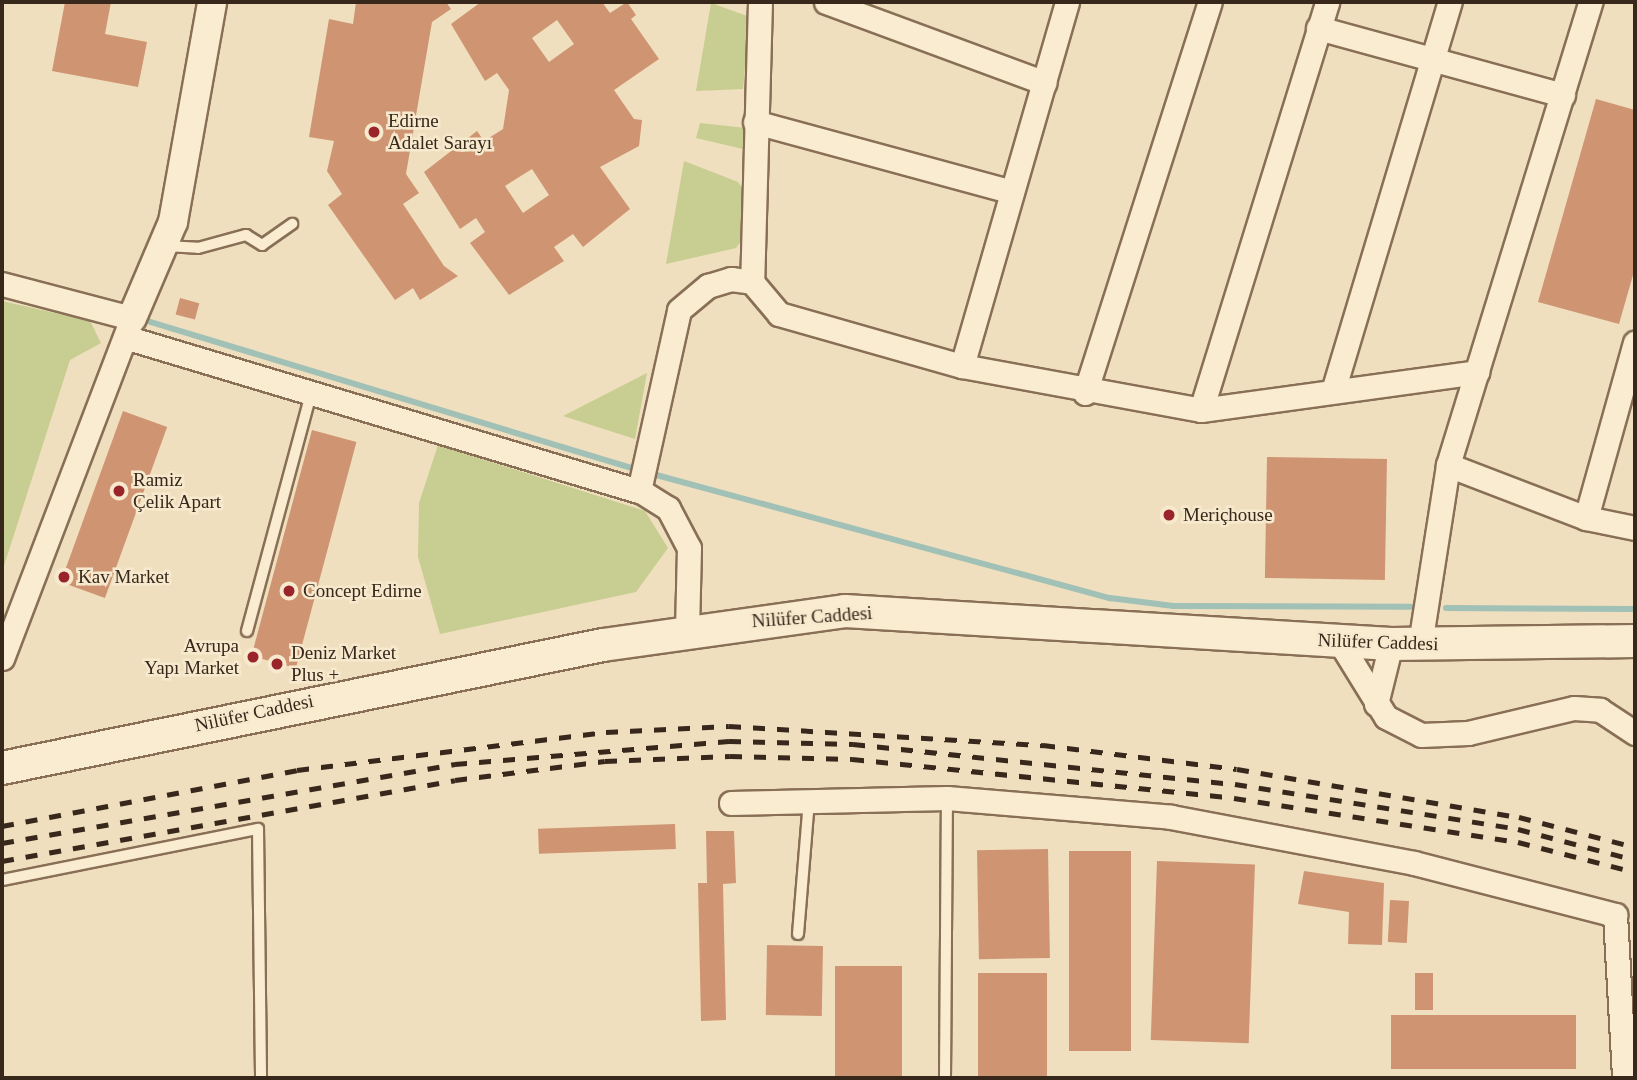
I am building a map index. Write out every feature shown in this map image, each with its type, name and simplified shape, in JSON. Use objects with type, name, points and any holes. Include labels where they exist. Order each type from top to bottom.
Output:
[{"type":"main road","name":"Nilüfer Caddesi","points":[[2,768],[687,631],[845,611],[1406,644],[1635,640]]},
{"type":"street","points":[[2,658],[173,222],[212,2]]},
{"type":"street","points":[[760,2],[752,282],[779,314],[962,366],[1086,393],[1201,410],[1477,372]]},
{"type":"street","points":[[826,2],[1045,83]]},
{"type":"street","points":[[962,366],[1067,2]]},
{"type":"street","points":[[1086,393],[1210,2]]},
{"type":"street","points":[[1201,410],[1327,2]]},
{"type":"street","points":[[1333,391],[1450,2]]},
{"type":"street","points":[[1376,704],[1406,644],[1448,465],[1590,2]]},
{"type":"street","points":[[1318,28],[1563,96]]},
{"type":"street","points":[[755,122],[1012,192]]},
{"type":"street","points":[[639,491],[679,310],[708,286],[731,279],[752,282]]},
{"type":"street","points":[[2,284],[312,393],[639,491],[668,508],[689,548],[687,631]]},
{"type":"street","points":[[1586,518],[1635,343]]},
{"type":"street","points":[[1448,465],[1586,518],[1635,528]]},
{"type":"street","points":[[1339,641],[1376,704],[1403,729],[1421,735],[1468,733],[1574,708],[1600,710],[1635,733]]},
{"type":"street","points":[[731,803],[947,798],[1171,817],[1414,863],[1615,915],[1624,1078]]},
{"type":"lane","points":[[163,245],[198,248],[246,235],[262,245],[292,224]]},
{"type":"lane","points":[[247,631],[312,393]]},
{"type":"lane","points":[[945,1078],[947,798]]},
{"type":"lane","points":[[798,934],[808,801]]},
{"type":"lane","points":[[2,880],[258,829],[261,1078]]},
{"type":"green space","points":[[711,3],[750,17],[743,89],[696,91]]},
{"type":"green space","points":[[700,123],[746,128],[743,149],[696,138]]},
{"type":"green space","points":[[684,161],[738,182],[746,194],[744,237],[736,248],[666,264]]},
{"type":"green space","points":[[2,301],[90,321],[101,343],[70,360],[2,572]]},
{"type":"green space","points":[[647,373],[635,439],[563,416]]},
{"type":"green space","points":[[438,445],[645,511],[668,548],[636,592],[440,634],[418,557],[419,503]]},
{"type":"building","points":[[65,2],[111,2],[105,34],[147,42],[138,87],[52,71]]},
{"type":"building","points":[[356,2],[446,2],[451,9],[432,22],[406,174],[419,193],[403,204],[444,266],[458,276],[420,300],[413,288],[395,300],[328,205],[342,194],[327,171],[334,141],[309,137],[329,19],[353,24]]},
{"type":"building","points":[[481,2],[602,2],[610,13],[627,2],[636,15],[631,19],[659,59],[614,90],[634,119],[642,120],[639,146],[600,167],[630,209],[583,247],[573,234],[554,247],[564,261],[509,295],[470,243],[485,232],[476,218],[460,229],[424,172],[477,131],[484,141],[503,129],[509,90],[497,73],[485,81],[451,24]],"holes":[[[557,20],[574,44],[549,62],[532,38]],[[532,169],[549,195],[523,213],[505,186]]]},
{"type":"building","points":[[1596,99],[1635,110],[1635,268],[1619,324],[1538,302]]},
{"type":"building","points":[[180,298],[199,303],[195,320],[176,314]]},
{"type":"building","name":"Ramiz Çelik Apart","points":[[123,411],[167,427],[105,598],[61,582]]},
{"type":"building","points":[[312,430],[356,442],[296,668],[251,656]]},
{"type":"building","points":[[1267,457],[1387,459],[1385,580],[1265,578]]},
{"type":"building","points":[[675,824],[676,849],[539,854],[538,829]]},
{"type":"building","points":[[706,831],[734,831],[736,883],[723,884],[726,1020],[701,1021],[698,883],[707,883]]},
{"type":"building","points":[[1048,849],[1050,958],[979,959],[977,850]]},
{"type":"building","points":[[1069,851],[1131,851],[1131,1051],[1069,1051]]},
{"type":"building","points":[[1157,861],[1255,864],[1249,1043],[1151,1040]]},
{"type":"building","points":[[1304,871],[1384,883],[1382,945],[1348,944],[1349,912],[1298,904]]},
{"type":"building","points":[[1390,900],[1409,901],[1407,943],[1388,942]]},
{"type":"building","points":[[767,945],[823,946],[822,1016],[766,1015]]},
{"type":"building","points":[[835,966],[902,966],[902,1078],[835,1078]]},
{"type":"building","points":[[978,973],[1047,973],[1047,1078],[978,1078]]},
{"type":"building","points":[[1415,973],[1433,973],[1433,1010],[1415,1010]]},
{"type":"building","points":[[1391,1015],[1576,1015],[1576,1069],[1391,1069]]},
{"type":"waterway","points":[[144,320],[638,470]]},
{"type":"waterway","points":[[649,473],[1110,598],[1174,606],[1411,607]]},
{"type":"waterway","points":[[1446,608],[1635,609]]},
{"type":"railway","points":[[2,826],[297,770],[606,732],[729,726],[1043,745],[1237,769],[1519,817],[1635,847]]},
{"type":"railway","points":[[2,843],[455,764],[729,741],[853,744],[1235,784],[1518,829],[1635,860]]},
{"type":"railway","points":[[2,861],[455,780],[605,761],[730,756],[852,759],[1234,798],[1518,842],[1635,872]]},
{"type":"place","name":"Edirne Adalet Sarayı","points":[[374,132]]},
{"type":"place","name":"Ramiz Çelik Apart","points":[[119,491]]},
{"type":"place","name":"Meriçhouse","points":[[1169,515]]},
{"type":"place","name":"Kav Market","points":[[64,577]]},
{"type":"place","name":"Concept Edirne","points":[[289,591]]},
{"type":"place","name":"Avrupa Yapı Market","points":[[253,657]]},
{"type":"place","name":"Deniz Market Plus +","points":[[277,664]]}]
